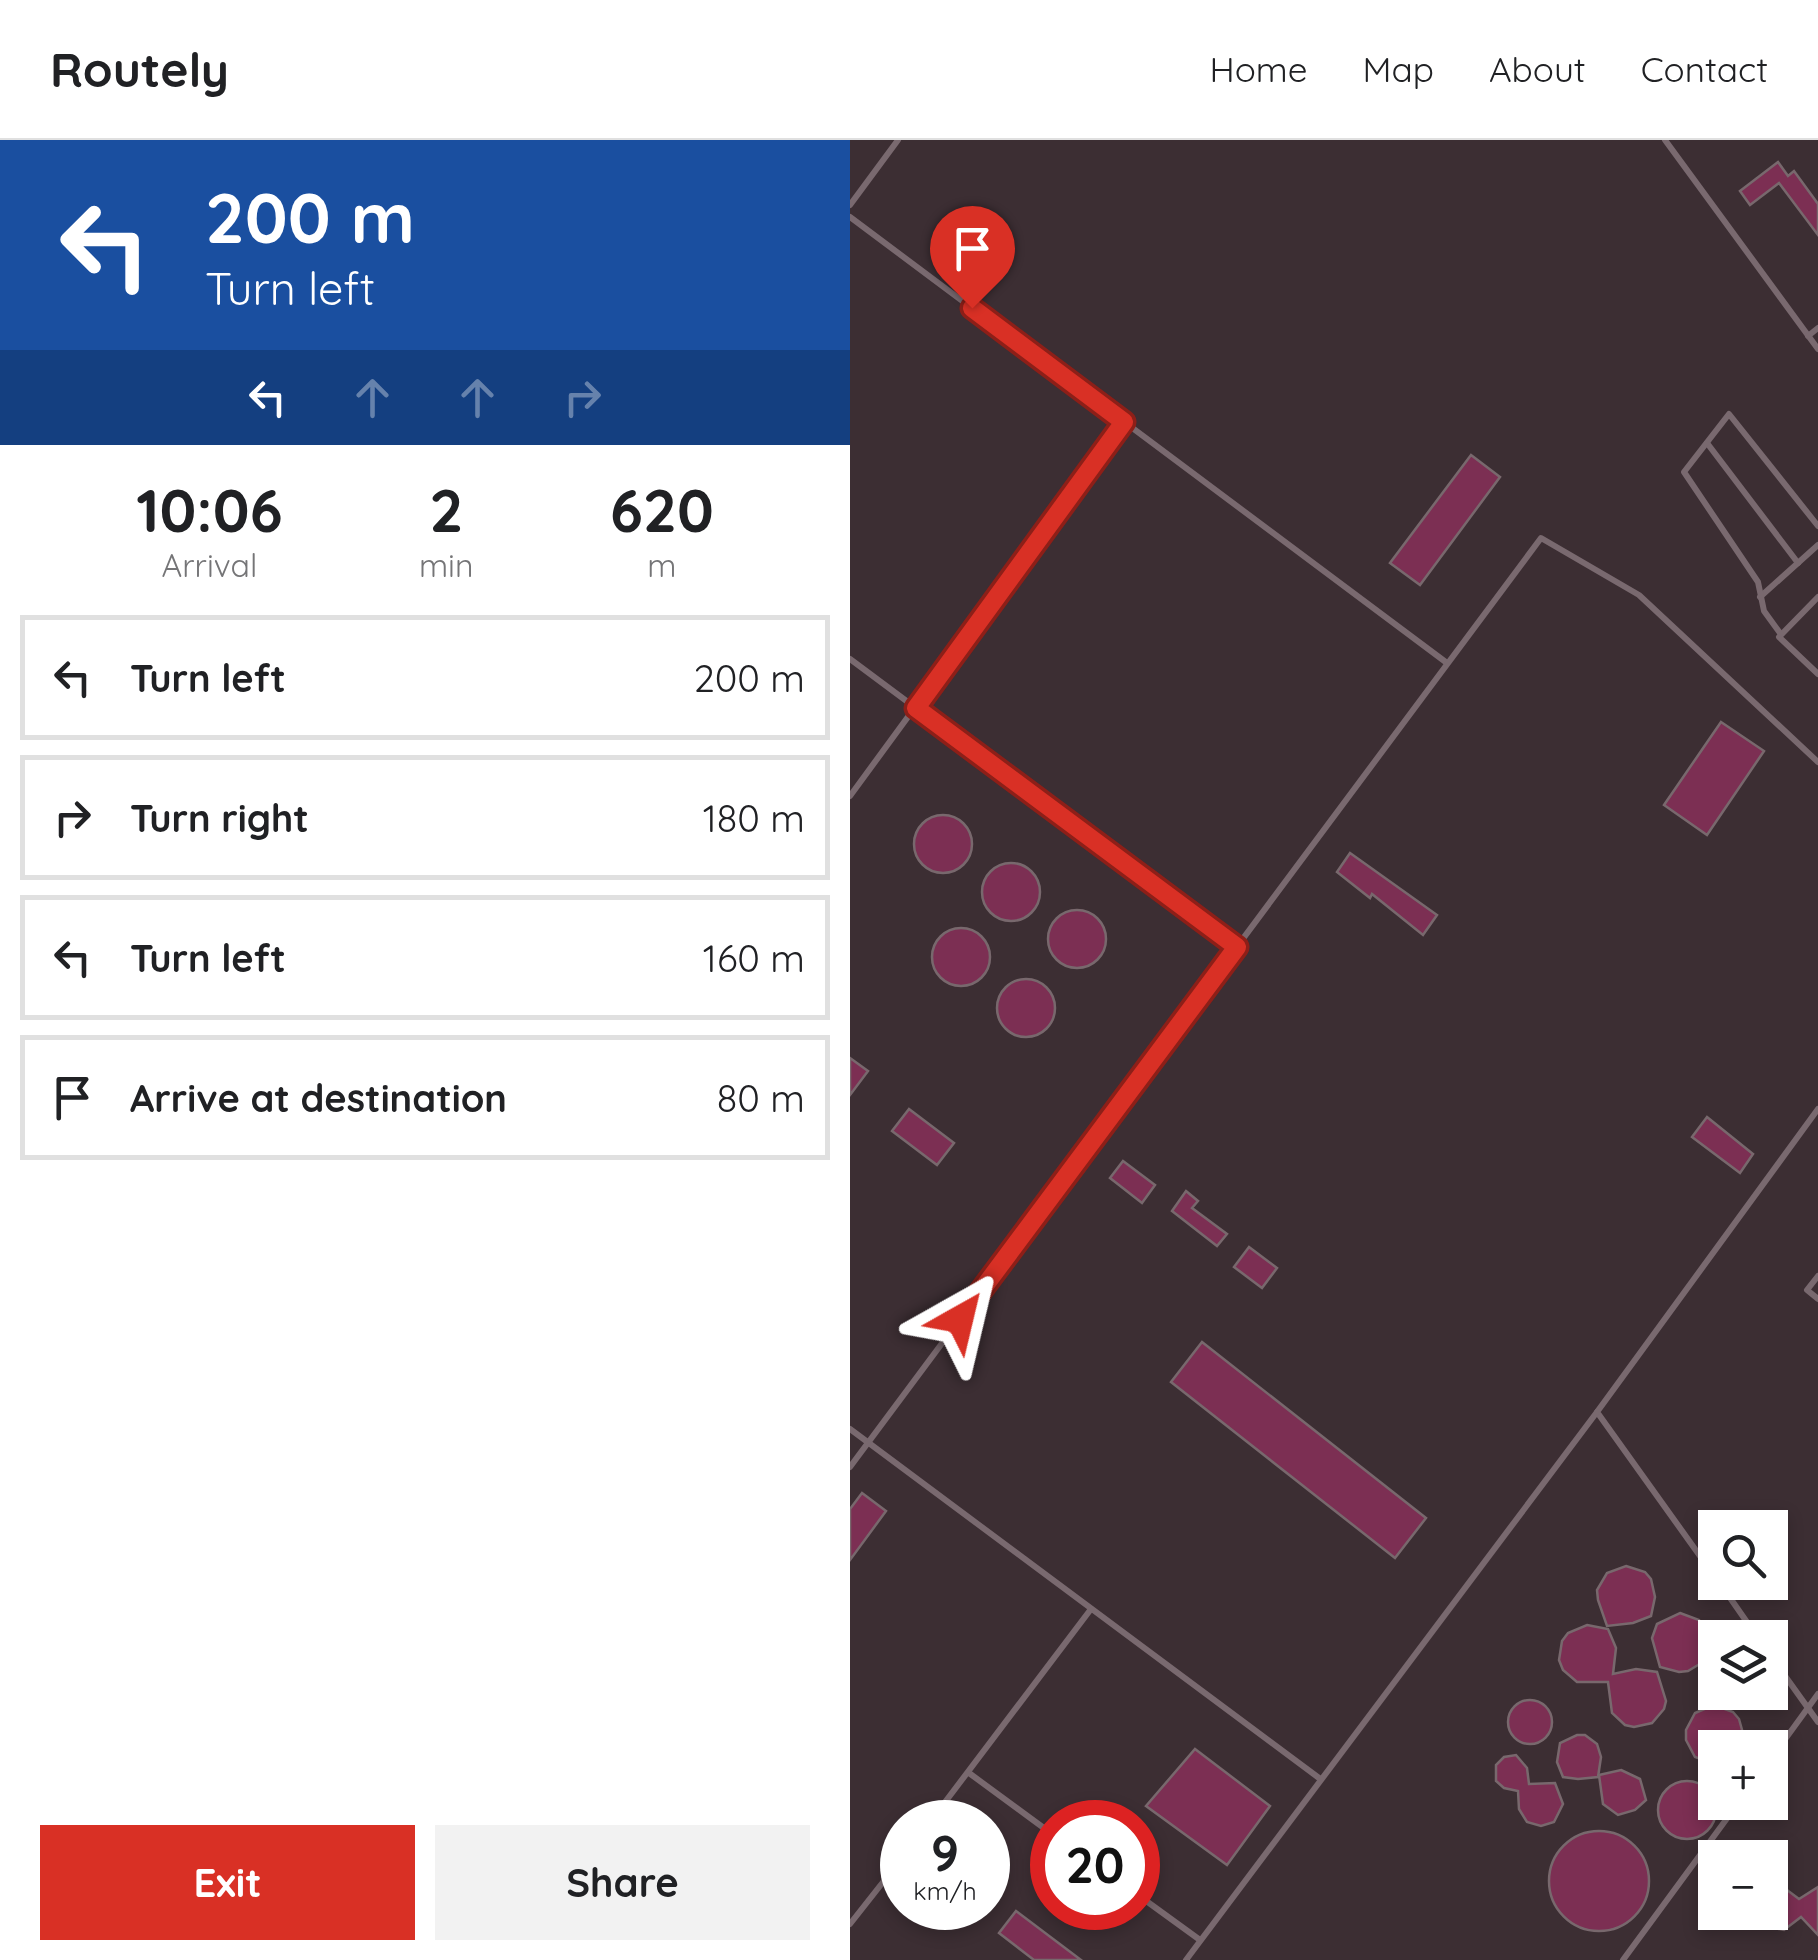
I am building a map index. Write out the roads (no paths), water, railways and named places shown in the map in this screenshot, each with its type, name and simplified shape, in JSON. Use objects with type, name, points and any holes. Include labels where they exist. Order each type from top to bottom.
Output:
[{"type":"lane","points":[[850,206],[898,140]]},
{"type":"lane","points":[[1665,140],[1818,349]]},
{"type":"lane","points":[[850,217],[1448,663]]},
{"type":"lane","points":[[1808,336],[1818,328]]},
{"type":"lane","points":[[1818,526],[1729,414],[1684,472],[1758,582],[1764,612],[1781,640],[1818,674]]},
{"type":"lane","points":[[850,796],[1124,422]]},
{"type":"lane","points":[[1707,443],[1798,563]]},
{"type":"lane","points":[[850,1467],[1541,538],[1639,595],[1818,762]]},
{"type":"lane","points":[[1760,596],[1818,544]]},
{"type":"lane","points":[[1780,633],[1817,599]]},
{"type":"lane","points":[[850,658],[1237,947]]},
{"type":"lane","points":[[1186,1960],[1597,1412],[1818,1109]]},
{"type":"lane","points":[[1818,1276],[1807,1290],[1818,1299]]},
{"type":"lane","points":[[1597,1412],[1698,1553]]},
{"type":"lane","points":[[850,1429],[1319,1778]]},
{"type":"lane","points":[[948,1800],[1091,1608]]},
{"type":"lane","points":[[1788,1680],[1818,1722]]},
{"type":"lane","points":[[1788,1735],[1818,1694]]},
{"type":"lane","points":[[969,1774],[1030,1818]]},
{"type":"lane","points":[[1624,1960],[1725,1820]]},
{"type":"lane","points":[[850,1924],[880,1886]]},
{"type":"lane","points":[[1160,1911],[1200,1940]]}]
